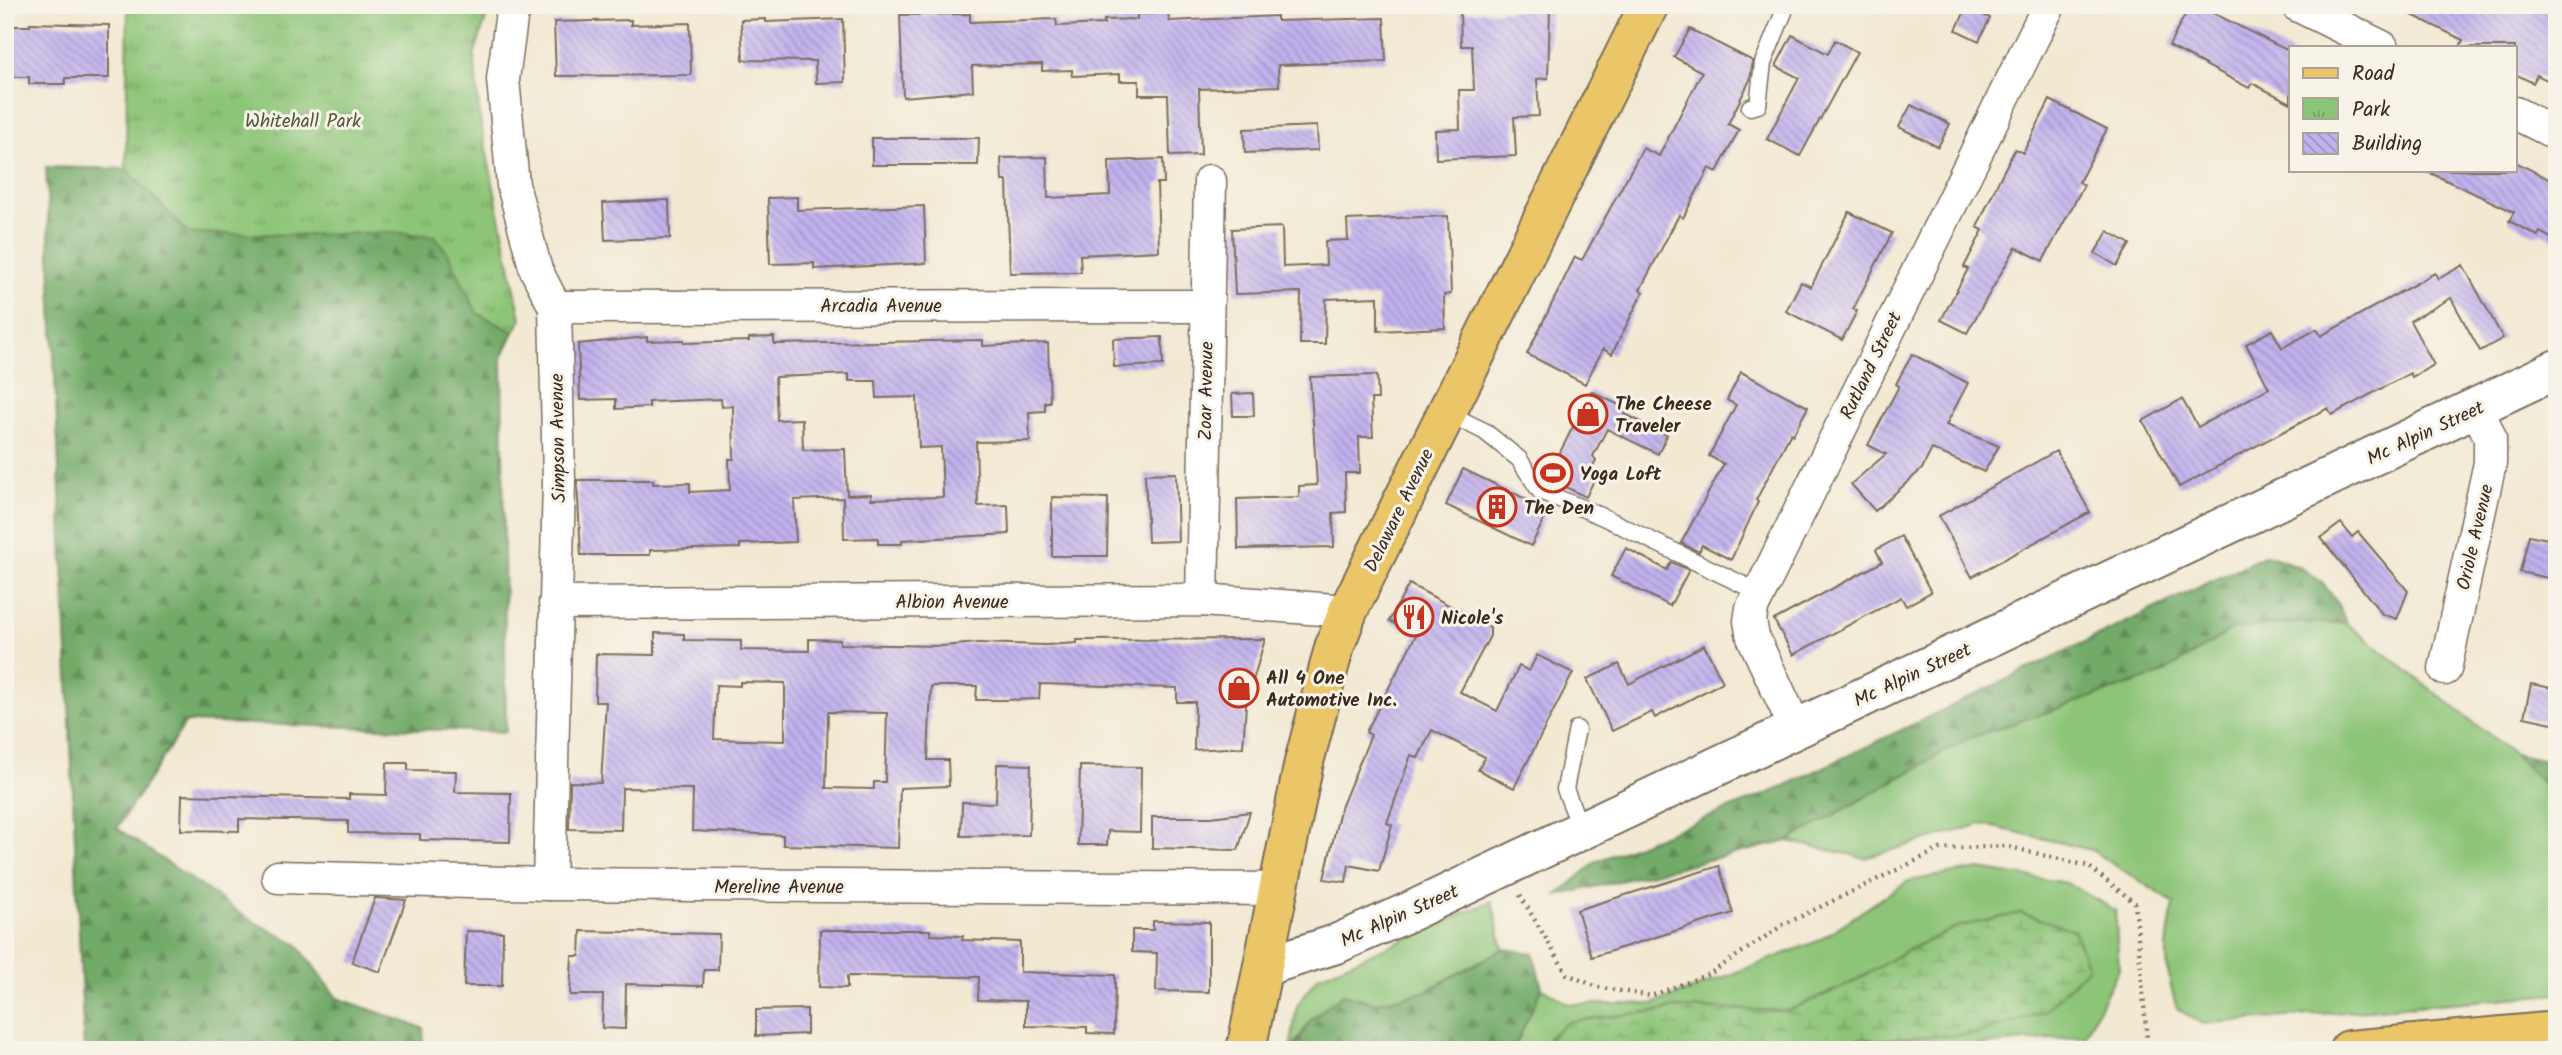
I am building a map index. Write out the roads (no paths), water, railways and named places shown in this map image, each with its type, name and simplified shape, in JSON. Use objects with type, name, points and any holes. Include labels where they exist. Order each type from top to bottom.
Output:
[{"type":"main road","name":"Delaware Avenue","points":[[1247,1044],[1304,762],[1334,648],[1348,611],[1649,5]]},
{"type":"main road","points":[[2349,1050],[2557,1031]]},
{"type":"street","name":"Simpson Avenue","points":[[520,5],[512,12],[503,79],[507,141],[513,185],[536,270],[555,307],[559,481],[549,884]]},
{"type":"street","name":"Rutland Street","points":[[1796,729],[1753,637],[1750,621],[1758,592],[2049,5]]},
{"type":"street","points":[[2297,5],[2380,46]]},
{"type":"street","points":[[2516,114],[2557,134]]},
{"type":"street","name":"Zoar Avenue","points":[[1202,600],[1210,181]]},
{"type":"street","name":"Arcadia Avenue","points":[[555,307],[1207,306]]},
{"type":"street","name":"Mc Alpin Street","points":[[1263,967],[1336,944],[1502,869],[1581,829],[2557,369]]},
{"type":"street","name":"Oriole Avenue","points":[[2445,669],[2490,463],[2490,438],[2477,407]]},
{"type":"street","name":"Albion Avenue","points":[[555,603],[1202,600],[1348,611]]},
{"type":"street","name":"Mereline Avenue","points":[[278,877],[549,884],[1279,889]]},
{"type":"lane","points":[[1750,107],[1759,104],[1763,63],[1784,12],[1780,5]]},
{"type":"lane","points":[[1447,412],[1484,431],[1519,459],[1540,491],[1601,516],[1758,592]]},
{"type":"lane","points":[[1577,729],[1565,789],[1581,829]]},
{"type":"place","name":"The Cheese Traveler","points":[[1588,414]]},
{"type":"place","name":"Yoga Loft","points":[[1553,473]]},
{"type":"place","name":"The Den","points":[[1497,507]]},
{"type":"place","name":"Nicole's","points":[[1414,617]]},
{"type":"place","name":"All 4 One Automotive Inc.","points":[[1239,688]]},
{"type":"park label","name":"Whitehall Park","points":[[303,120]]}]
